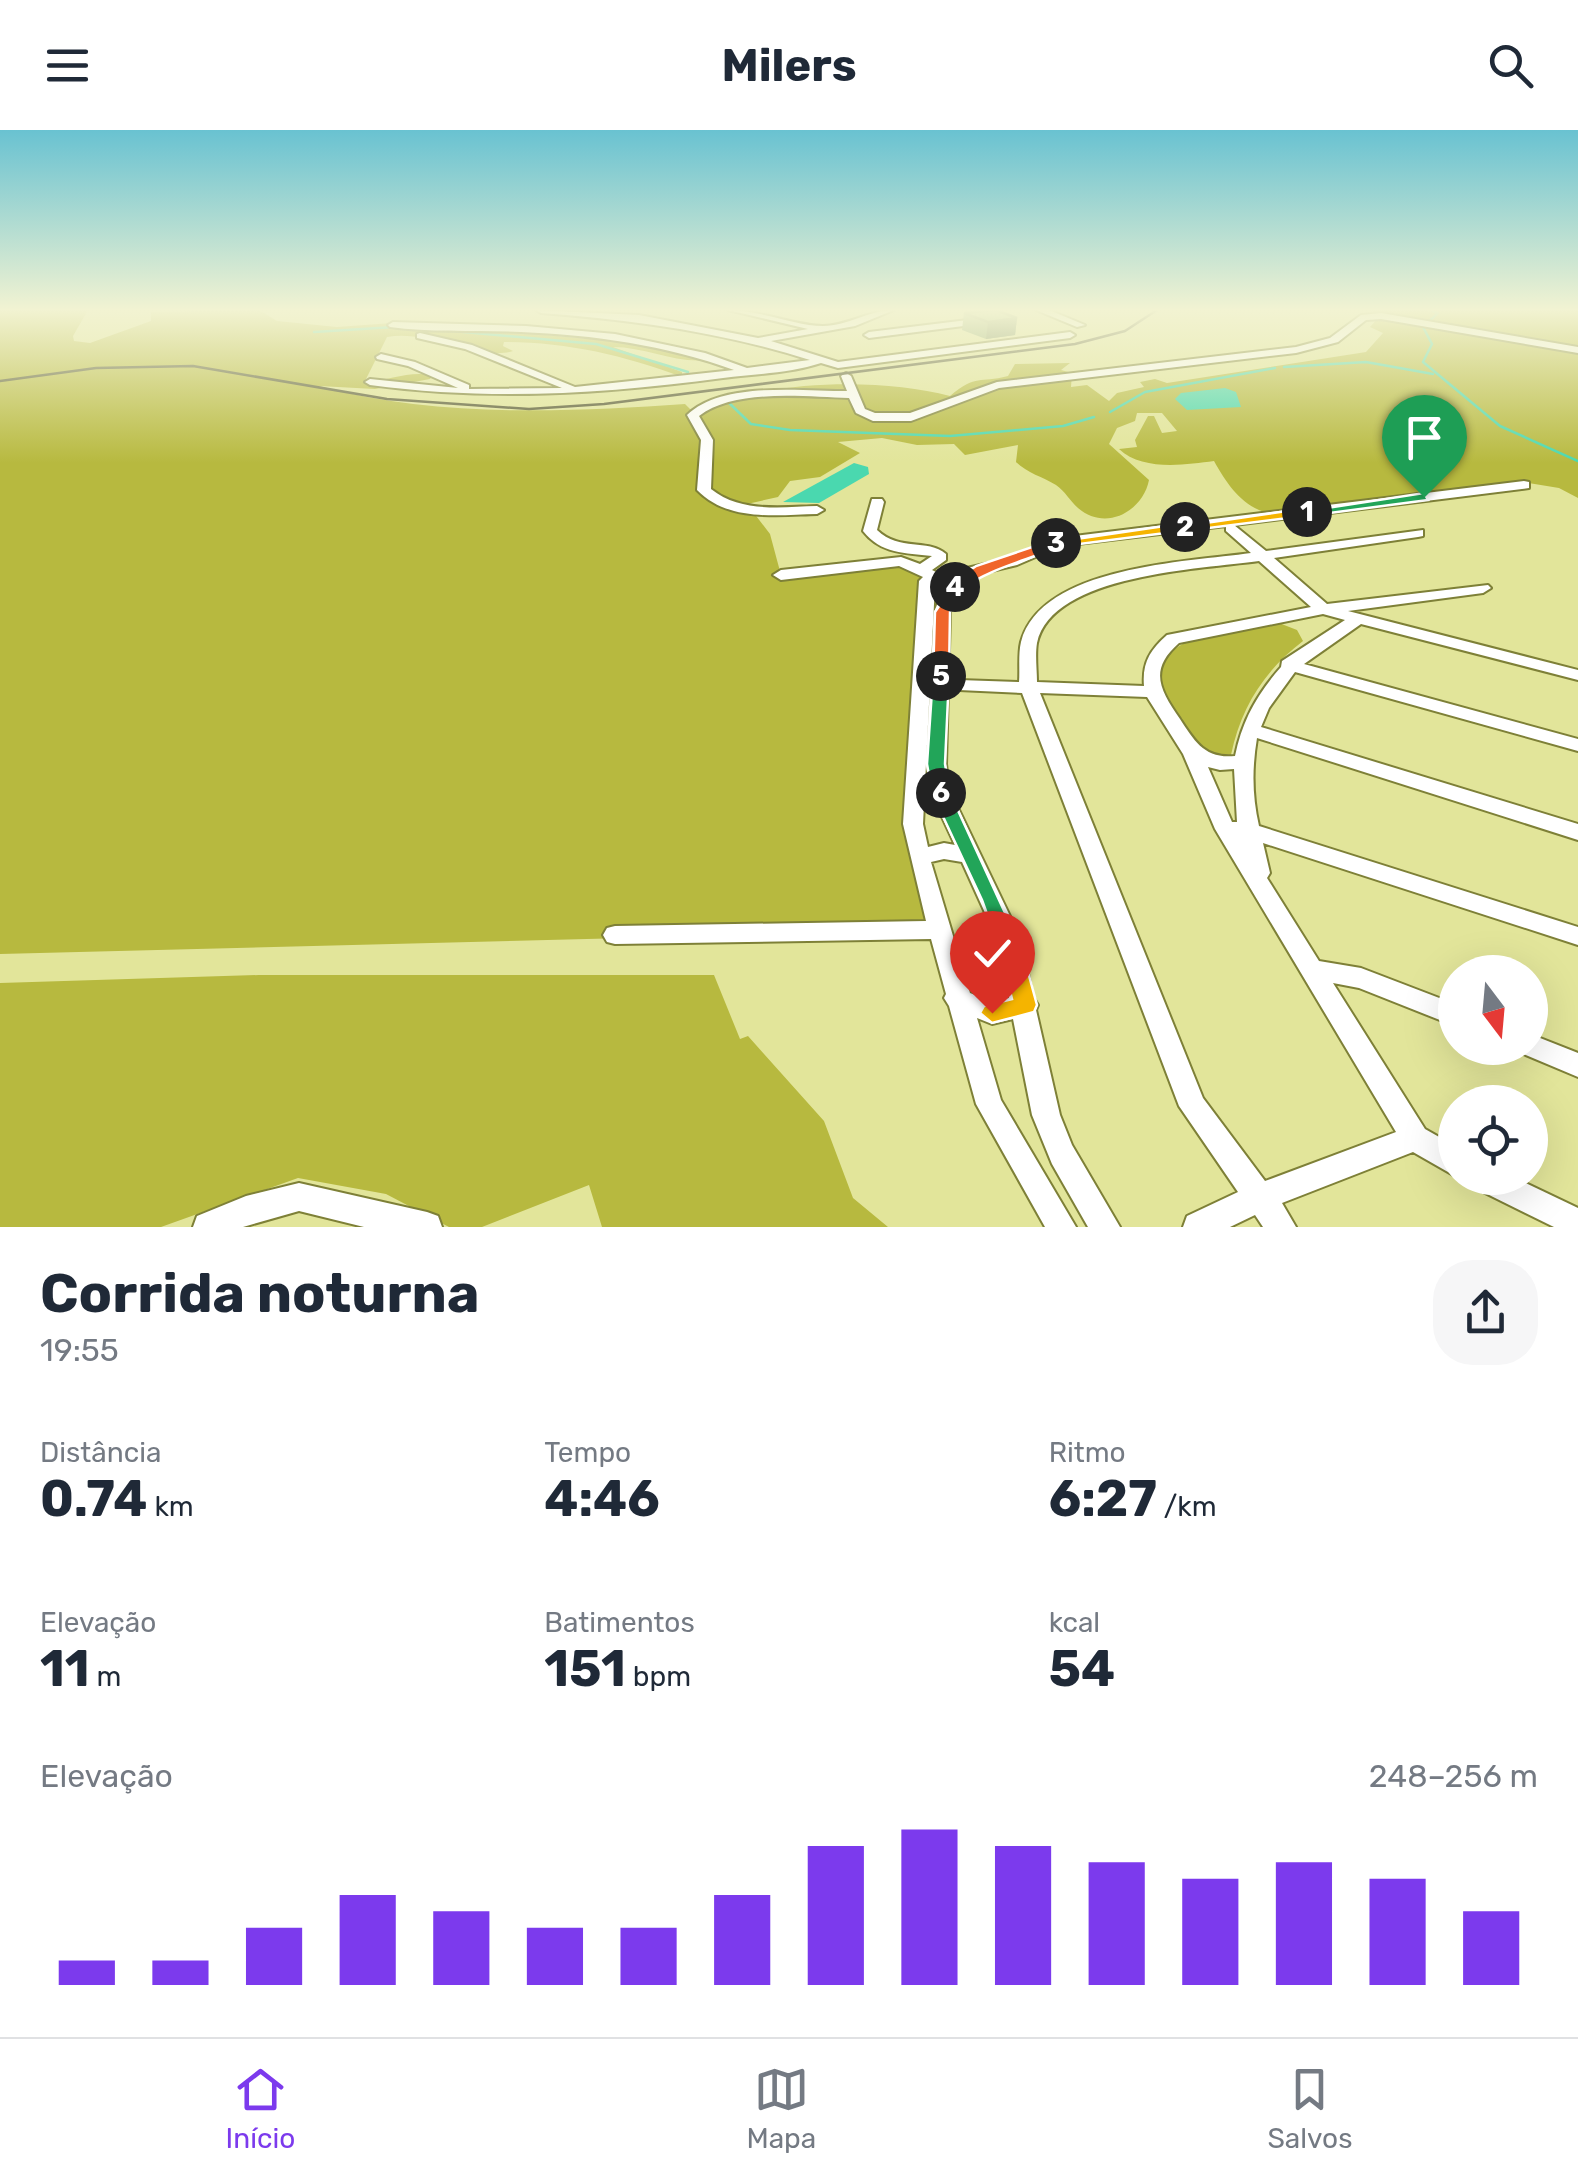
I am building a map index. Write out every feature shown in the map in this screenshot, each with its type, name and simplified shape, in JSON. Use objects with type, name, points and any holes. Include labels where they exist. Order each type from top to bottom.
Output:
[{"type":"street","points":[[394,361],[474,390]]},
{"type":"street","points":[[503,361],[580,391]]},
{"type":"street","points":[[716,361],[748,372]]},
{"type":"street","points":[[370,382],[431,390],[580,391],[817,362],[842,372],[889,361]]},
{"type":"street","points":[[842,372],[860,411],[873,416],[912,417],[997,385],[1200,361]]},
{"type":"street","points":[[431,390],[444,385],[446,378]]},
{"type":"street","points":[[532,391],[552,385],[552,380]]},
{"type":"street","points":[[818,510],[763,510],[713,500],[704,490],[707,440],[693,415],[706,404],[740,397],[854,395]]},
{"type":"street","points":[[780,575],[901,561],[929,572],[980,569],[1012,562],[1058,542],[1524,485]]},
{"type":"street","points":[[877,502],[870,531],[877,540],[903,551],[936,552],[941,557],[929,572],[924,587],[913,824],[937,930],[988,1104],[1061,1227]]},
{"type":"street","points":[[1231,528],[1323,609],[1578,675]]},
{"type":"street","points":[[1281,1227],[1193,1106],[1028,686],[1028,642],[1044,614],[1072,593],[1152,568],[1418,533]]},
{"type":"street","points":[[980,569],[958,583],[942,612],[936,764],[949,817],[1008,937],[1026,1005],[1046,1116],[1062,1154],[1105,1227]]},
{"type":"street","points":[[1438,1152],[1416,1138],[1225,829],[1193,754],[1153,692],[1151,671],[1158,652],[1172,639],[1323,609],[1390,605],[1483,588]]},
{"type":"street","points":[[1262,884],[1242,791],[1251,730],[1267,689],[1288,664],[1313,644],[1390,605]]},
{"type":"street","points":[[1390,605],[1404,630]]},
{"type":"street","points":[[1276,618],[1302,628],[1313,644]]},
{"type":"street","points":[[1288,664],[1578,745]]},
{"type":"street","points":[[959,685],[1153,692]]},
{"type":"street","points":[[1251,730],[1578,832]]},
{"type":"street","points":[[1193,754],[1220,764],[1244,761]]},
{"type":"street","points":[[1225,829],[1251,830],[1578,936]]},
{"type":"street","points":[[919,857],[944,851],[970,856]]},
{"type":"street","points":[[615,935],[937,930]]},
{"type":"street","points":[[1312,970],[1361,978],[1438,1009]]},
{"type":"street","points":[[956,998],[992,1013],[1026,1005]]},
{"type":"street","points":[[1548,1053],[1578,1064]]},
{"type":"street","points":[[1198,1227],[1258,1198],[1416,1138]]},
{"type":"street","points":[[1521,1195],[1578,1222]]},
{"type":"street","points":[[208,1227],[246,1210],[299,1198],[427,1227]]},
{"type":"shaded area","points":[[0,361],[375,361],[365,381],[416,374],[432,376],[375,389],[319,386],[456,408],[548,410],[685,404],[694,413],[752,394],[820,385],[889,386],[950,396],[973,382],[1008,376],[1015,364],[1070,363],[1061,370],[1072,373],[1071,387],[1087,385],[1109,401],[1117,393],[1144,387],[1140,382],[1155,379],[1167,383],[1307,361],[1578,361],[1578,498],[1559,488],[1523,482],[1272,514],[1237,495],[1214,461],[1151,464],[1128,456],[1119,449],[1137,447],[1135,440],[1148,416],[1154,416],[1162,433],[1177,431],[1162,413],[1137,413],[1135,421],[1117,428],[1109,444],[1149,480],[1131,509],[1111,518],[1089,515],[1056,485],[1016,462],[1018,445],[965,455],[954,444],[917,445],[882,438],[838,442],[860,453],[820,477],[790,481],[778,497],[747,504],[770,534],[781,575],[901,561],[920,573],[924,587],[913,824],[937,930],[0,954]]},
{"type":"shaded area","points":[[635,361],[652,361],[682,372],[682,377]]},
{"type":"shaded area","points":[[1225,388],[1236,392],[1241,407],[1187,410],[1175,399],[1181,393]]},
{"type":"shaded area","points":[[854,463],[868,467],[869,474],[819,503],[783,502]]},
{"type":"shaded area","points":[[1279,623],[1297,630],[1303,641],[1256,691],[1241,721],[1231,755],[1202,754],[1164,694],[1160,674],[1166,658],[1179,646],[1198,638]]},
{"type":"shaded area","points":[[259,975],[714,975],[740,1039],[748,1036],[824,1121],[853,1198],[888,1227],[602,1227],[589,1185],[482,1227],[449,1227],[386,1194],[298,1178],[161,1227],[0,1227],[0,983]]},
{"type":"waterway","points":[[652,361],[688,372]]},
{"type":"waterway","points":[[1423,361],[1500,426],[1578,461]]},
{"type":"waterway","points":[[1284,367],[1366,362],[1433,374]]},
{"type":"waterway","points":[[1110,412],[1145,392],[1275,368]]},
{"type":"waterway","points":[[727,401],[751,424],[790,430],[950,436],[1063,426],[1094,417]]},
{"type":"railway","points":[[0,381],[96,368],[193,366],[387,399],[529,409],[604,404],[940,361]]},
{"type":"route","points":[[992,1013],[1026,1005],[1008,937],[949,817],[936,764],[942,612],[958,583],[980,569],[1012,562],[1058,542],[1424,497]]}]
